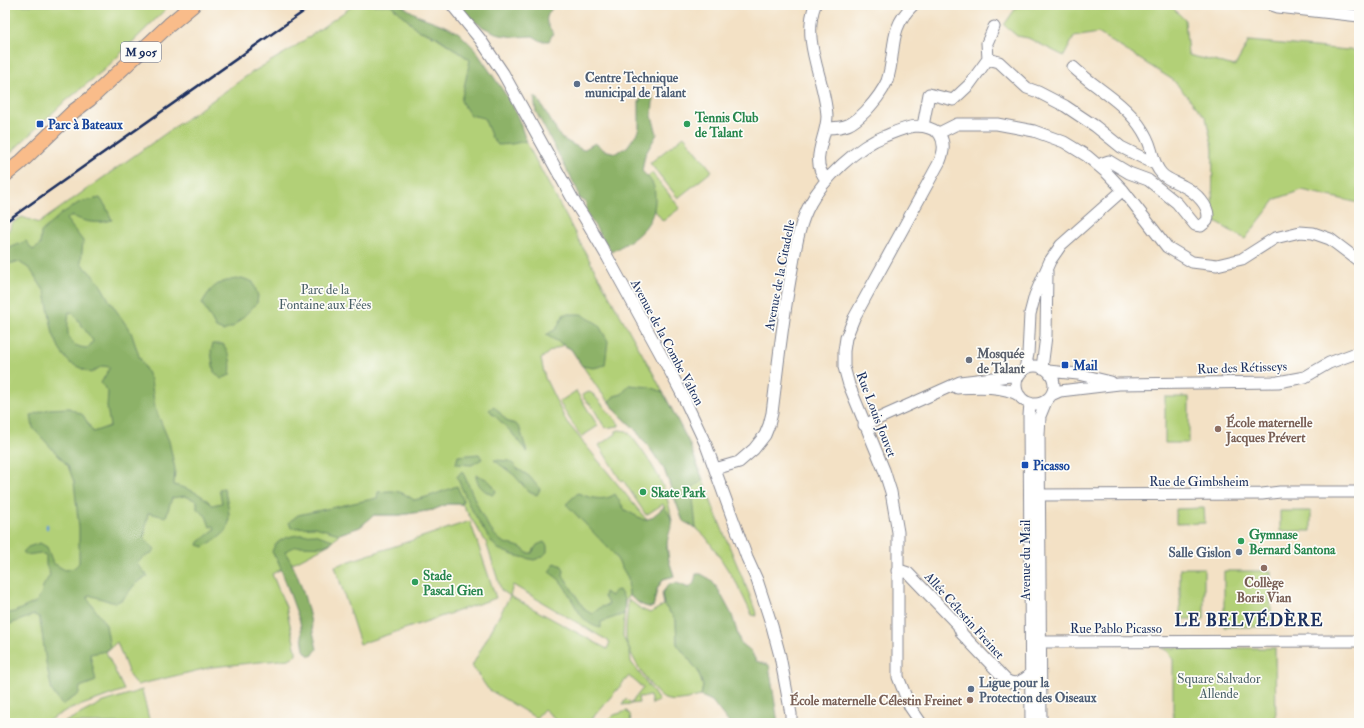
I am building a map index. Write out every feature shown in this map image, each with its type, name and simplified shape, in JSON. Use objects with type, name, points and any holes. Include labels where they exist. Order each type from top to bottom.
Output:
[{"type":"main road","name":"M 905","points":[[5,175],[21,162],[74,111],[90,99],[169,24],[193,5]]},
{"type":"main road","name":"M 905","points":[[5,182],[21,171],[85,110],[90,99]]},
{"type":"main road","name":"M 905","points":[[40,153],[46,143],[70,120],[74,111]]},
{"type":"street","name":"Avenue de la Combe Valton","points":[[452,5],[480,39],[503,73],[575,203],[608,258],[683,396],[706,445],[757,580],[780,656],[791,714],[791,723]]},
{"type":"street","points":[[815,5],[810,24],[810,37],[824,92],[827,116],[826,128],[818,162],[822,175],[827,180]]},
{"type":"street","points":[[826,128],[850,125],[856,121],[876,100],[888,76],[894,39],[900,20],[913,5]]},
{"type":"street","points":[[1272,5],[1278,7],[1359,16]]},
{"type":"street","points":[[994,27],[987,43],[988,58],[969,85],[953,100],[929,94],[923,126],[939,133],[961,123],[997,124],[1027,129],[1049,135],[1064,142],[1080,151],[1100,166],[1123,190],[1167,247],[1192,262],[1217,265],[1242,259],[1275,238],[1300,232],[1313,233],[1330,239],[1359,262]]},
{"type":"street","points":[[988,58],[999,62],[1027,88],[1065,106],[1122,147],[1155,164]]},
{"type":"street","points":[[1073,67],[1132,116],[1140,126],[1151,148],[1155,164],[1166,178],[1187,188],[1201,201],[1206,208],[1208,215],[1207,221],[1204,224],[1198,225],[1193,223],[1177,203],[1148,180],[1129,173],[1108,161],[1100,166]]},
{"type":"street","name":"Avenue de la Citadelle","points":[[715,469],[739,462],[754,449],[769,425],[772,413],[789,286],[799,232],[810,203],[827,180],[852,156],[879,138],[901,129],[923,126]]},
{"type":"street","name":"Rue Louis Jouvet","points":[[921,723],[910,707],[898,677],[898,532],[891,492],[884,470],[864,425],[846,378],[844,358],[846,338],[854,318],[943,155],[943,139],[939,133]]},
{"type":"street","points":[[1020,396],[1016,386],[1028,354],[1030,314],[1035,295],[1055,253],[1123,190]]},
{"type":"street","points":[[1045,369],[1047,270]]},
{"type":"street","name":"Rue des Rétisseys","points":[[1049,397],[1060,391],[1119,384],[1278,382],[1305,377],[1330,363],[1359,352]]},
{"type":"street","points":[[864,425],[960,382],[1022,372],[1034,366],[1045,369],[1052,376],[1054,382],[1053,389],[1049,397],[1037,404],[1030,403],[1013,392],[1003,390],[948,388]]},
{"type":"street","name":"Rue des Rétisseys","points":[[1045,369],[1078,374],[1119,384]]},
{"type":"street","name":"Avenue du Mail","points":[[1041,723],[1039,427],[1040,416],[1049,397]]},
{"type":"street","name":"Avenue du Mail","points":[[1030,403],[1031,723]]},
{"type":"street","name":"Rue de Gimbsheim","points":[[1039,495],[1359,492]]},
{"type":"street","name":"Allée Célestin Freinet","points":[[898,571],[908,573],[958,626],[962,634],[1006,680],[1009,682],[1020,682],[1031,674]]},
{"type":"street","name":"Rue Pablo Picasso","points":[[1040,642],[1359,641]]},
{"type":"green space","points":[[5,5],[170,5],[105,69],[61,105],[5,158]]},
{"type":"green space","name":"Parc de la Fontaine aux Fées","points":[[354,5],[391,5],[418,30],[436,37],[471,60],[505,103],[597,274],[653,373],[689,443],[757,616],[752,615],[737,584],[705,536],[696,528],[683,521],[664,469],[634,428],[618,413],[599,390],[571,349],[563,345],[549,352],[541,359],[545,378],[566,421],[667,545],[669,561],[674,576],[663,579],[657,589],[653,607],[637,602],[629,595],[625,600],[623,636],[630,652],[631,662],[659,701],[652,704],[650,696],[638,697],[639,703],[622,705],[626,699],[631,703],[643,688],[629,676],[588,723],[560,723],[544,709],[536,718],[488,689],[472,666],[510,596],[501,590],[486,542],[462,504],[447,504],[433,510],[400,515],[374,515],[360,527],[339,534],[330,544],[272,574],[286,607],[296,651],[296,655],[289,659],[212,667],[137,685],[130,677],[117,642],[106,652],[124,690],[65,711],[44,723],[5,723],[5,233],[10,229],[11,224],[22,217],[39,223],[251,73],[293,48]],"holes":[[[513,585],[610,642],[607,649],[510,596]]]},
{"type":"green space","points":[[391,5],[401,5],[419,16],[448,27],[459,33],[474,48],[512,104],[526,141],[498,145],[492,138],[484,118],[470,115],[461,101],[470,60],[437,37],[418,30]]},
{"type":"green space","points":[[459,5],[552,5],[553,7],[547,17],[547,23],[553,33],[549,41],[541,41],[533,36],[515,37],[500,35],[483,27],[468,17]]},
{"type":"green space","points":[[1018,5],[1170,5],[1185,20],[1188,55],[1235,66],[1249,41],[1359,51],[1359,203],[1302,190],[1276,199],[1245,239],[1212,220],[1213,149],[1206,118],[1173,80],[1098,33],[1074,37],[1064,56],[1028,38],[1017,36],[1004,25]]},
{"type":"green space","points":[[644,92],[652,93],[652,116],[657,134],[645,155],[642,171],[649,178],[655,191],[654,210],[651,219],[646,226],[634,238],[611,252],[586,212],[586,202],[579,198],[578,191],[536,112],[534,96],[538,99],[561,138],[583,150],[595,143],[604,150],[616,153],[627,147],[637,133],[639,128],[639,102]]},
{"type":"green space","points":[[684,136],[712,171],[678,198],[650,163]]},
{"type":"green space","points":[[652,173],[680,208],[663,221],[636,186]]},
{"type":"green space","points":[[100,198],[112,220],[92,222],[73,216],[66,219],[83,241],[81,263],[99,282],[109,300],[131,332],[139,356],[151,380],[155,408],[169,441],[175,469],[174,485],[185,488],[204,497],[212,505],[222,503],[219,489],[224,488],[228,504],[229,522],[225,532],[204,547],[198,545],[199,542],[215,529],[214,526],[210,527],[206,516],[197,509],[197,501],[185,496],[172,498],[166,517],[148,513],[144,539],[155,549],[152,554],[143,557],[137,564],[148,576],[136,583],[123,599],[115,603],[89,595],[87,598],[106,625],[110,648],[106,651],[90,654],[96,681],[80,687],[79,694],[62,705],[52,691],[39,617],[34,615],[5,626],[5,614],[14,612],[36,602],[50,575],[46,565],[46,555],[40,553],[27,555],[23,552],[28,547],[40,543],[47,547],[53,563],[65,570],[74,568],[79,563],[79,528],[74,482],[68,466],[33,428],[31,415],[49,409],[69,408],[83,415],[93,432],[110,426],[107,407],[108,392],[101,383],[110,367],[102,366],[91,373],[70,363],[61,352],[53,334],[45,292],[30,269],[19,262],[5,264],[5,250],[26,241],[33,250],[40,245],[41,232],[61,214],[80,202]],"holes":[[[69,312],[73,313],[93,341],[88,348],[80,347],[71,341],[68,325]]]},
{"type":"green space","points":[[242,278],[253,282],[258,296],[257,303],[233,327],[223,331],[216,328],[202,303],[210,291],[218,284]]},
{"type":"green space","points":[[564,314],[581,314],[598,324],[608,341],[605,365],[594,368],[582,366],[571,349],[546,335],[556,329]]},
{"type":"green space","points":[[213,344],[223,344],[230,359],[230,375],[221,379],[214,372],[211,351]]},
{"type":"green space","points":[[629,385],[650,387],[663,392],[689,443],[703,480],[692,488],[696,528],[683,521],[664,469],[651,450],[634,428],[609,402],[614,396],[622,394]]},
{"type":"green space","points":[[576,391],[598,426],[581,437],[559,402]]},
{"type":"green space","points":[[589,392],[593,394],[619,424],[619,426],[605,428],[592,406],[582,395]]},
{"type":"green space","points":[[1165,397],[1189,397],[1189,443],[1165,443]]},
{"type":"green space","points":[[494,406],[508,422],[516,424],[520,429],[527,452],[511,432],[489,410]]},
{"type":"green space","points":[[616,431],[627,431],[642,450],[655,471],[662,484],[672,521],[663,504],[646,515],[623,480],[621,481],[599,445],[616,434]]},
{"type":"green space","points":[[479,454],[482,459],[472,465],[456,464],[458,456]]},
{"type":"green space","points":[[494,460],[510,461],[518,469],[529,476],[540,489],[537,495],[529,492],[514,475]]},
{"type":"green space","points":[[462,471],[483,517],[494,534],[503,542],[517,546],[527,553],[532,553],[537,545],[544,542],[547,546],[547,552],[542,557],[534,560],[513,555],[498,549],[490,540],[469,505],[457,477]]},
{"type":"green space","points":[[476,475],[488,480],[493,485],[496,492],[492,495],[483,490],[477,482]]},
{"type":"green space","points":[[457,486],[463,500],[462,504],[447,504],[433,510],[400,515],[374,515],[360,527],[339,534],[315,527],[291,528],[289,522],[298,515],[377,498],[378,492],[397,492],[405,494],[414,500]]},
{"type":"green space","points":[[578,493],[592,498],[602,499],[615,494],[625,510],[644,520],[651,518],[664,507],[671,517],[667,553],[674,576],[663,579],[657,589],[653,607],[637,602],[629,595],[628,578],[614,554],[566,504]]},
{"type":"green space","points":[[1204,508],[1205,523],[1176,524],[1176,509]]},
{"type":"green space","points":[[1280,511],[1311,511],[1311,531],[1280,531]]},
{"type":"green space","name":"Stade Pascal Gien","points":[[470,521],[496,598],[360,644],[335,566]]},
{"type":"green space","points":[[315,534],[333,540],[322,546],[296,547],[290,548],[285,552],[297,574],[309,612],[317,649],[312,656],[308,655],[304,650],[300,622],[278,561],[272,552],[275,546],[284,539],[296,535]]},
{"type":"green space","points":[[555,563],[562,566],[564,571],[563,575],[585,610],[592,614],[601,607],[609,605],[604,597],[605,592],[611,596],[614,591],[619,590],[625,600],[624,614],[601,622],[601,628],[593,626],[577,610],[566,588],[549,572]]},
{"type":"green space","points":[[1180,568],[1204,568],[1204,619],[1180,619]]},
{"type":"green space","points":[[1224,571],[1271,571],[1271,627],[1224,627]]},
{"type":"green space","points":[[696,574],[701,574],[710,579],[718,589],[732,615],[740,642],[751,651],[756,661],[769,665],[778,723],[729,723],[712,701],[701,696],[703,686],[698,671],[677,644],[676,620],[664,605],[662,593],[669,584],[677,583],[689,588],[694,583]]},
{"type":"green space","points":[[628,599],[641,609],[650,613],[664,605],[676,620],[677,644],[698,671],[703,686],[701,696],[683,700],[665,699],[647,681],[627,644],[626,633]]},
{"type":"green space","name":"Square Salvador Allende","points":[[1162,648],[1275,648],[1276,723],[1173,723],[1173,660],[1169,652]]},
{"type":"green space","points":[[142,690],[150,723],[63,723],[101,703]]},
{"type":"green space","points":[[627,711],[630,714],[631,723],[606,723],[614,715]]},
{"type":"railway","points":[[5,222],[313,5]]},
{"type":"place","name":"Centre Technique municipal de Talant","points":[[577,84]]},
{"type":"place","name":"Parc à Bateaux","points":[[40,124]]},
{"type":"place","name":"Tennis Club de Talant","points":[[687,124]]},
{"type":"place","name":"Mosquée de Talant","points":[[969,360]]},
{"type":"place","name":"Mail","points":[[1065,365]]},
{"type":"place","name":"École maternelle Jacques Prévert","points":[[1218,429]]},
{"type":"place","name":"Picasso","points":[[1025,465]]},
{"type":"place","name":"Skate Park","points":[[643,492]]},
{"type":"place","name":"Gymnase Bernard Santona","points":[[1241,541]]},
{"type":"place","name":"Salle Gislon","points":[[1239,552]]},
{"type":"place","name":"Collège Boris Vian","points":[[1264,568]]},
{"type":"place","name":"Stade Pascal Gien","points":[[415,582]]},
{"type":"place","name":"Ligue pour la Protection des Oiseaux","points":[[971,689]]},
{"type":"place","name":"École maternelle Célestin Freinet","points":[[970,700]]},
{"type":"district","name":"LE BELVÉDÈRE","points":[[1249,620]]}]
